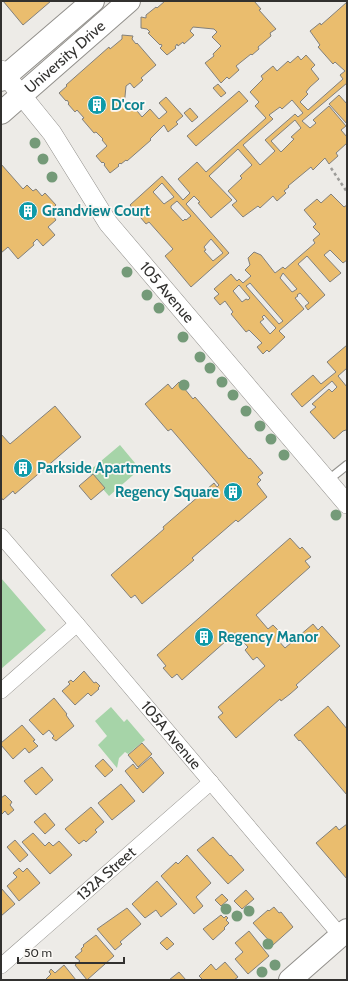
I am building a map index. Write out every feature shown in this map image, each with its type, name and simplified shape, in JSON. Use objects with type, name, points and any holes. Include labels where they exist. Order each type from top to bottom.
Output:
[{"type":"main road","name":"University Drive","points":[[3,75],[93,1]]},
{"type":"main road","name":"University Drive","points":[[1,113],[129,1]]},
{"type":"main road","points":[[290,980],[344,933]]},
{"type":"street","name":"105 Avenue","points":[[3,75],[22,95],[52,133],[108,223],[347,504]]},
{"type":"street","name":"105A Avenue","points":[[1,536],[211,782],[344,933]]},
{"type":"street","points":[[1,691],[77,624]]},
{"type":"street","name":"132A Street","points":[[1,966],[211,782]]},
{"type":"lane","points":[[327,481],[347,465]]},
{"type":"path","points":[[331,168],[347,192]]},
{"type":"green space","points":[[120,445],[140,469],[109,496],[88,472]]},
{"type":"green space","points":[[1,578],[46,630],[1,669]]},
{"type":"green space","points":[[111,707],[124,722],[127,719],[145,740],[128,754],[125,752],[119,758],[117,768],[98,745],[107,736],[95,721]]},
{"type":"building","points":[[3,1],[51,1],[23,25]]},
{"type":"building","points":[[165,1],[254,1],[261,9],[259,10],[276,29],[270,33],[271,36],[258,47],[259,49],[236,66],[239,70],[229,79],[227,77],[221,83],[205,63],[214,56],[213,54],[221,46],[212,37],[217,32],[214,29],[193,27],[190,31],[194,35],[184,44],[183,42],[178,46],[177,44],[175,47],[176,48],[167,55],[160,48],[162,46],[161,44],[160,45],[148,33],[150,32],[147,29],[141,28],[141,17],[146,18],[146,15]]},
{"type":"building","points":[[347,2],[347,83],[302,121],[310,128],[316,123],[313,120],[329,106],[346,126],[341,130],[347,137],[347,143],[336,153],[338,156],[329,164],[325,158],[313,170],[311,167],[288,186],[289,187],[284,191],[286,193],[277,201],[273,196],[260,208],[258,206],[243,217],[232,205],[237,201],[228,191],[242,178],[240,176],[252,165],[238,149],[209,176],[232,200],[211,218],[194,196],[186,204],[229,253],[191,287],[165,256],[173,249],[149,222],[146,224],[130,205],[162,176],[183,200],[190,193],[178,179],[197,162],[206,172],[266,118],[255,106],[259,102],[250,92],[263,79],[261,76],[273,66],[277,71],[288,61],[290,63],[298,56],[301,60],[306,55],[315,65],[311,69],[319,79],[310,87],[306,92],[308,94],[300,102],[308,110],[343,79],[340,75],[345,71],[335,62],[333,64],[318,47],[320,45],[310,31],[320,23],[321,25]],"holes":[[[292,100],[303,113],[298,117],[295,114],[265,140],[275,151],[260,165],[243,145],[273,119],[269,115],[280,107],[282,109]],[[295,120],[301,128],[291,137],[294,139],[281,152],[271,141]],[[162,183],[174,197],[164,204],[153,192]],[[177,201],[191,216],[183,221],[171,208],[171,206]],[[211,239],[223,253],[213,261],[204,251],[206,250],[204,247]]]},
{"type":"building","name":"D'cor","points":[[122,35],[133,36],[132,39],[156,65],[141,78],[143,80],[134,88],[130,83],[126,86],[124,107],[128,110],[133,106],[142,117],[150,109],[159,119],[167,112],[159,103],[166,97],[183,116],[176,122],[178,124],[168,132],[164,125],[150,139],[151,140],[127,161],[126,160],[121,164],[120,163],[118,165],[119,166],[110,173],[104,165],[105,164],[103,162],[102,163],[96,156],[107,146],[102,140],[103,139],[96,132],[94,133],[82,119],[84,118],[77,110],[75,112],[68,104],[69,103],[67,100],[66,101],[59,93],[109,47],[110,49],[122,39]]},
{"type":"building","points":[[218,84],[226,93],[221,97],[213,88]]},
{"type":"building","points":[[239,91],[248,101],[196,146],[187,136]]},
{"type":"building","points":[[339,95],[347,104],[347,124],[329,104]]},
{"type":"building","points":[[190,108],[198,117],[192,122],[184,113]]},
{"type":"building","name":"Grandview Court","points":[[1,164],[23,189],[27,185],[33,191],[36,189],[42,196],[45,193],[56,205],[52,209],[57,214],[54,217],[56,220],[48,227],[55,235],[43,246],[37,239],[33,243],[34,245],[18,259],[8,247],[1,253]]},
{"type":"building","points":[[331,194],[344,207],[347,205],[347,260],[343,263],[330,250],[324,255],[341,273],[330,282],[307,256],[298,264],[325,295],[308,310],[305,306],[309,303],[300,293],[297,295],[298,296],[295,298],[304,309],[279,331],[285,337],[269,352],[267,350],[263,354],[257,347],[262,343],[249,330],[246,332],[231,314],[233,312],[225,301],[220,305],[214,298],[219,294],[214,289],[231,274],[237,281],[239,279],[243,283],[251,276],[245,270],[250,265],[248,258],[254,252],[261,255],[275,273],[283,267],[285,269],[315,243],[313,240],[320,234],[313,227],[316,224],[304,210],[317,199],[321,203]],"holes":[[[283,273],[297,289],[292,292],[280,278]],[[250,283],[283,321],[279,324],[246,286]],[[239,285],[250,298],[242,302],[233,291]],[[264,315],[276,328],[270,334],[260,322],[264,319],[262,317]]]},
{"type":"building","points":[[347,345],[347,368],[338,376],[347,387],[347,431],[343,431],[334,439],[310,412],[316,407],[312,404],[329,389],[332,392],[337,387],[332,381],[302,407],[291,394],[313,375],[321,384],[336,372],[327,362]]},
{"type":"building","name":"Regency Square","points":[[179,382],[193,399],[195,397],[263,473],[258,477],[261,480],[257,484],[267,497],[238,522],[236,520],[192,558],[194,560],[142,604],[135,595],[131,598],[111,575],[214,483],[217,487],[219,485],[171,429],[168,431],[145,404],[168,384],[172,389]]},
{"type":"building","name":"Parkside Apartments","points":[[55,406],[81,437],[15,494],[13,491],[3,500],[1,497],[1,434],[10,444]]},
{"type":"building","points":[[93,474],[105,488],[91,500],[79,486]]},
{"type":"building","name":"Regency Manor","points":[[290,538],[300,549],[302,547],[311,557],[305,561],[310,567],[256,615],[268,629],[273,625],[281,633],[277,636],[277,639],[285,648],[313,624],[318,630],[322,626],[340,646],[296,685],[298,687],[281,701],[280,699],[236,738],[218,717],[223,713],[218,707],[265,666],[257,657],[253,660],[245,650],[248,647],[235,633],[182,680],[177,674],[172,678],[163,668],[166,666],[157,655]]},
{"type":"building","points":[[84,671],[94,683],[96,682],[100,686],[98,688],[99,689],[91,696],[88,693],[75,705],[62,691],[70,684],[68,682],[71,680],[73,682]]},
{"type":"building","points":[[54,698],[67,714],[66,715],[74,726],[56,741],[52,738],[54,736],[49,730],[43,735],[29,720]]},
{"type":"building","points":[[328,706],[347,729],[347,795],[294,735]]},
{"type":"building","points":[[22,725],[35,740],[33,741],[38,746],[29,753],[25,748],[13,759],[1,743]]},
{"type":"building","points":[[142,743],[152,754],[138,767],[128,755]]},
{"type":"building","points":[[151,757],[164,773],[143,793],[125,771],[133,764],[137,769]]},
{"type":"building","points":[[103,759],[113,770],[105,777],[95,766]]},
{"type":"building","points":[[42,767],[53,780],[36,795],[24,781]]},
{"type":"building","points":[[121,784],[135,801],[112,820],[98,803]]},
{"type":"building","points":[[5,795],[12,802],[10,805],[14,810],[8,815],[5,811],[1,815],[1,798]]},
{"type":"building","points":[[91,807],[104,822],[95,830],[97,832],[86,842],[84,840],[79,844],[65,829]]},
{"type":"building","points":[[45,813],[55,825],[45,834],[34,822]]},
{"type":"building","points":[[347,824],[347,879],[316,843],[336,826],[339,830]]},
{"type":"building","points":[[33,833],[45,846],[49,842],[53,846],[59,841],[72,855],[50,874],[22,842]]},
{"type":"building","points":[[213,837],[244,870],[228,884],[197,850]]},
{"type":"building","points":[[15,840],[28,855],[20,862],[7,847]]},
{"type":"building","points":[[187,855],[211,883],[196,897],[203,906],[194,914],[161,876],[176,862],[178,864]]},
{"type":"building","points":[[19,868],[23,872],[27,868],[40,883],[19,901],[7,886],[17,877],[13,873]]},
{"type":"building","points":[[157,881],[177,904],[161,917],[156,910],[145,918],[132,904]]},
{"type":"building","points":[[1,888],[15,904],[1,916]]},
{"type":"building","points":[[246,890],[254,899],[242,909],[234,901]]},
{"type":"building","points":[[222,894],[228,900],[221,906],[215,900]]},
{"type":"building","points":[[274,907],[279,913],[281,912],[293,927],[273,945],[253,923],[268,910],[269,911]]},
{"type":"building","points":[[127,908],[141,924],[120,942],[122,944],[115,950],[97,929]]},
{"type":"building","points":[[221,915],[224,918],[226,916],[228,918],[226,920],[229,923],[213,940],[203,929]]},
{"type":"building","points":[[249,931],[269,956],[248,974],[235,959],[243,952],[235,943]]},
{"type":"building","points":[[96,935],[114,956],[87,980],[75,965],[80,961],[75,957],[82,951],[81,949],[84,946],[83,945]]},
{"type":"building","points":[[167,937],[174,944],[167,950],[160,943]]},
{"type":"building","points":[[225,962],[238,977],[234,980],[203,980],[199,976],[211,964],[216,970]]},
{"type":"building","points":[[64,965],[76,980],[45,980],[51,974],[49,972],[51,969],[55,973]]},
{"type":"building","points":[[179,972],[186,980],[169,980]]},
{"type":"place","name":"D'cor","points":[[97,105]]},
{"type":"place","name":"Grandview Court","points":[[28,211]]},
{"type":"place","name":"Parkside Apartments","points":[[23,468]]},
{"type":"place","name":"Regency Square","points":[[233,492]]},
{"type":"place","name":"Regency Manor","points":[[204,637]]}]
